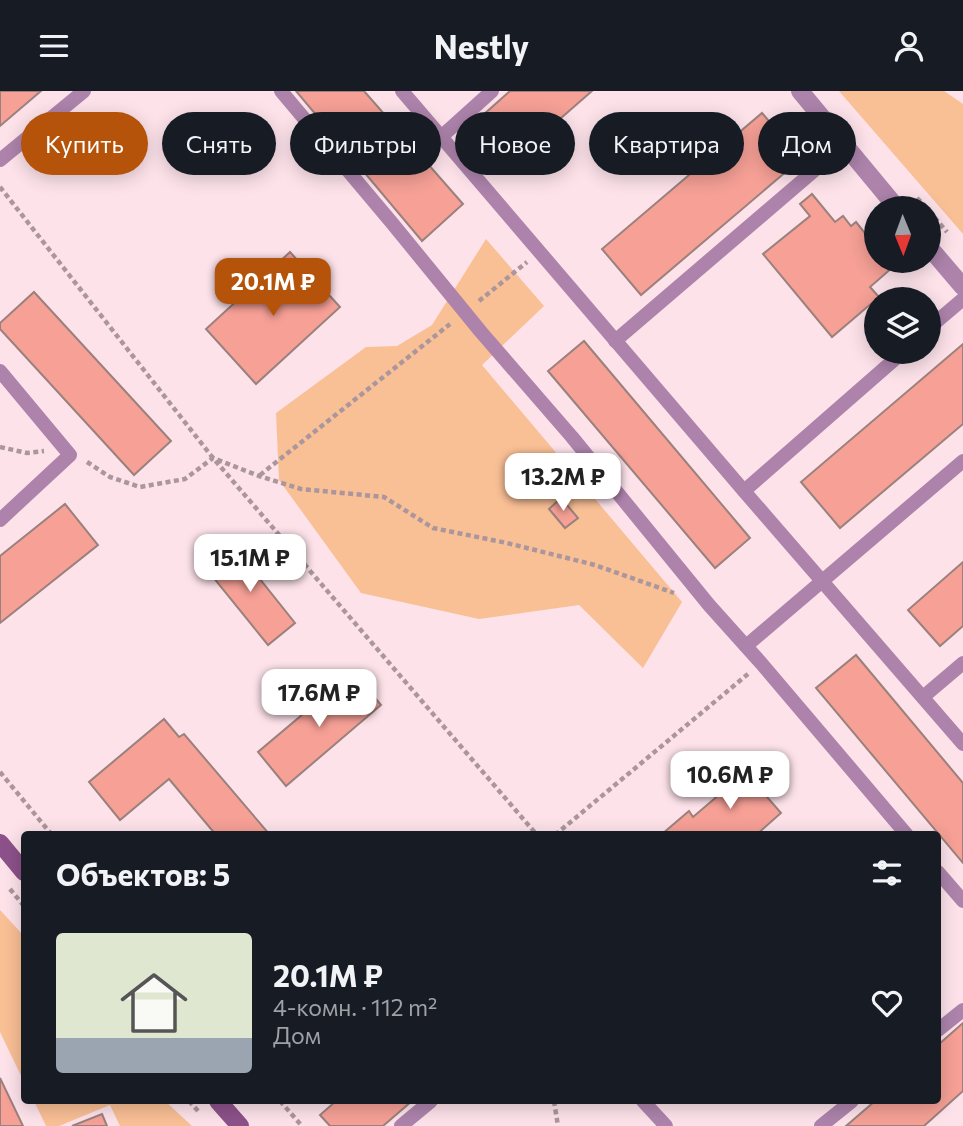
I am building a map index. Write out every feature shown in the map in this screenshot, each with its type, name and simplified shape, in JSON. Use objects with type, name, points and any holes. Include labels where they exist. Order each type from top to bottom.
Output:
[{"type":"main road","points":[[0,843],[21,868]]},
{"type":"main road","points":[[221,1104],[240,1126]]},
{"type":"street","points":[[800,91],[817,112]]},
{"type":"street","points":[[856,159],[887,196]]},
{"type":"street","points":[[942,262],[963,287]]},
{"type":"lane","points":[[0,160],[84,91]]},
{"type":"lane","points":[[281,91],[572,437],[709,605],[904,831]]},
{"type":"lane","points":[[402,91],[420,112]]},
{"type":"lane","points":[[492,91],[441,137],[963,744]]},
{"type":"lane","points":[[615,341],[809,175]]},
{"type":"lane","points":[[941,318],[963,299]]},
{"type":"lane","points":[[744,491],[889,364]]},
{"type":"lane","points":[[0,371],[68,452],[0,520]]},
{"type":"lane","points":[[746,646],[963,461]]},
{"type":"lane","points":[[923,697],[963,663]]},
{"type":"lane","points":[[941,875],[963,901]]},
{"type":"lane","points":[[941,1028],[963,1010]]},
{"type":"lane","points":[[401,1126],[427,1104]]},
{"type":"lane","points":[[646,1104],[666,1126]]},
{"type":"lane","points":[[821,1126],[848,1104]]},
{"type":"path","points":[[0,187],[213,458],[534,831]]},
{"type":"path","points":[[259,476],[539,252]]},
{"type":"path","points":[[0,447],[27,453],[68,452],[110,477],[140,487],[185,479],[213,458]]},
{"type":"path","points":[[213,458],[301,489],[384,497],[433,528],[595,565],[709,605]]},
{"type":"path","points":[[560,831],[761,663]]},
{"type":"path","points":[[0,772],[49,831]]},
{"type":"path","points":[[283,1104],[302,1126]]},
{"type":"path","points":[[554,1104],[558,1126]]},
{"type":"shaded area","points":[[839,91],[944,91],[963,104],[963,234],[942,210],[942,196],[930,196]]},
{"type":"shaded area","points":[[486,239],[544,306],[482,365],[682,602],[643,668],[579,605],[479,619],[361,593],[279,480],[276,413],[366,347],[397,346],[432,325]]},
{"type":"shaded area","points":[[0,910],[21,933],[21,1076],[0,1032]]},
{"type":"shaded area","points":[[35,1104],[168,1104],[192,1126],[120,1126],[110,1105],[59,1126],[46,1126]]},
{"type":"building","points":[[0,91],[41,91],[0,126]]},
{"type":"building","points":[[296,91],[364,91],[382,112],[314,112]]},
{"type":"building","points":[[510,91],[592,91],[568,112],[486,112]]},
{"type":"building","points":[[758,116],[758,175],[782,175],[641,295],[602,249],[689,175],[744,175],[744,128]]},
{"type":"building","points":[[367,175],[438,175],[463,204],[422,241]]},
{"type":"building","points":[[812,194],[835,222],[843,216],[851,226],[856,222],[864,232],[864,273],[886,273],[870,287],[864,287],[864,310],[832,337],[763,254],[810,216],[800,204]]},
{"type":"building","points":[[290,252],[340,307],[256,384],[206,329]]},
{"type":"building","points":[[34,292],[171,441],[134,475],[0,329],[0,323]]},
{"type":"building","points":[[584,341],[750,538],[715,568],[548,371]]},
{"type":"building","points":[[963,344],[963,424],[840,528],[801,482]]},
{"type":"building","points":[[561,498],[578,518],[565,528],[549,509]]},
{"type":"building","points":[[65,504],[98,545],[0,623],[0,556]]},
{"type":"building","points":[[232,544],[295,623],[268,645],[204,566]]},
{"type":"building","points":[[963,562],[963,626],[940,646],[908,610]]},
{"type":"building","points":[[856,655],[963,783],[963,863],[941,837],[941,831],[936,831],[816,688]]},
{"type":"building","points":[[353,672],[381,705],[286,786],[258,752]]},
{"type":"building","points":[[164,719],[179,737],[184,734],[267,831],[213,831],[169,779],[120,820],[89,782]]},
{"type":"building","points":[[741,767],[781,813],[761,831],[666,831],[689,811],[693,817],[727,788],[722,782]]},
{"type":"building","points":[[963,1023],[963,1091],[924,1126],[846,1126],[872,1104],[941,1104],[941,1042]]},
{"type":"building","points":[[0,1078],[23,1126],[0,1126]]},
{"type":"building","points":[[333,1104],[409,1104],[383,1126],[330,1126],[320,1115]]},
{"type":"building","points":[[102,1114],[107,1126],[72,1126]]}]
